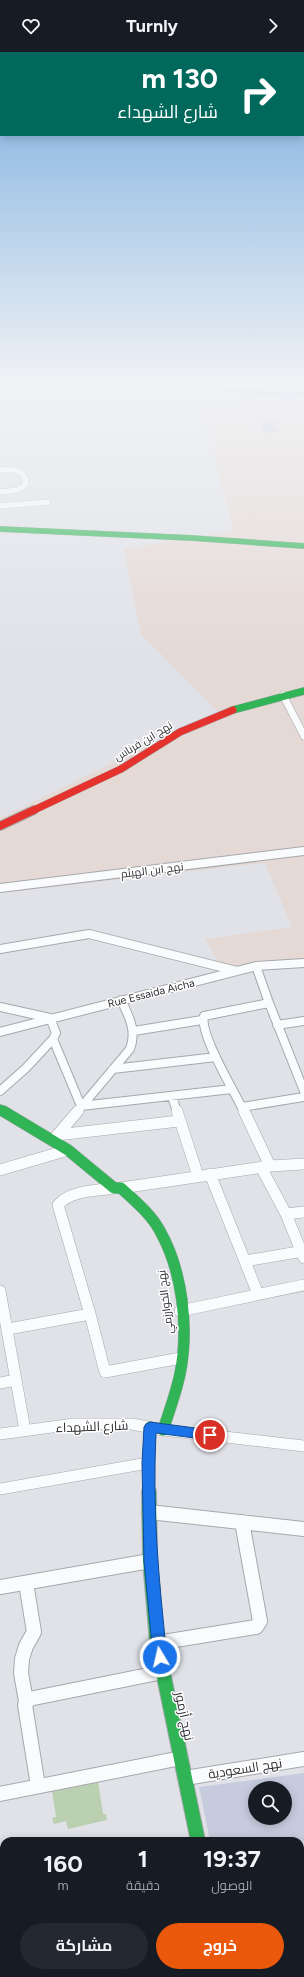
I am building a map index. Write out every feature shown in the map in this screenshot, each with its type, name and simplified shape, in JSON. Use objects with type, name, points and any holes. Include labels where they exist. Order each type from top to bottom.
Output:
[{"type":"street","points":[[0,492],[18,490],[26,484],[27,480],[25,477]]},
{"type":"street","points":[[0,506],[48,502]]},
{"type":"street","points":[[0,529],[192,538],[304,546]]},
{"type":"street","name":"نهج ابن فرناس","points":[[0,826],[121,769],[194,725],[226,712],[283,695],[304,691]]},
{"type":"street","points":[[283,695],[304,736]]},
{"type":"street","name":"نهج ابن الهيثم","points":[[0,888],[304,852]]},
{"type":"street","points":[[0,949],[89,934],[238,972]]},
{"type":"street","name":"Rue Essaida Aicha","points":[[0,1032],[121,1000],[238,972],[256,966],[304,963]]},
{"type":"street","points":[[256,966],[277,1025],[304,1091]]},
{"type":"street","points":[[55,1138],[134,1042],[134,1031],[121,1000]]},
{"type":"street","points":[[134,1031],[202,1020],[207,1014],[269,1003]]},
{"type":"street","points":[[0,1007],[50,1018],[56,1033],[53,1039],[26,1068],[0,1091]]},
{"type":"street","points":[[202,1020],[216,1057],[242,1107],[303,1254],[245,1261]]},
{"type":"street","points":[[277,1025],[304,1021]]},
{"type":"street","points":[[53,1039],[81,1106]]},
{"type":"street","points":[[113,1069],[216,1057]]},
{"type":"street","points":[[81,1106],[232,1088]]},
{"type":"street","points":[[172,1096],[198,1176]]},
{"type":"street","points":[[242,1107],[304,1097]]},
{"type":"street","name":"نهج الخوارزمي","points":[[0,1109],[55,1138],[68,1150],[118,1188],[150,1216],[161,1232],[175,1269],[180,1310],[181,1358],[180,1373],[175,1395],[163,1430]]},
{"type":"street","points":[[55,1138],[179,1121]]},
{"type":"street","points":[[0,1170],[68,1150]]},
{"type":"street","points":[[181,1358],[105,1372],[90,1314],[58,1205],[67,1196],[210,1174],[304,1164]]},
{"type":"street","points":[[210,1174],[258,1294]]},
{"type":"street","points":[[286,1214],[304,1212]]},
{"type":"street","points":[[180,1310],[304,1285]]},
{"type":"street","points":[[0,1291],[8,1329],[24,1430]]},
{"type":"street","points":[[8,1329],[90,1314]]},
{"type":"street","points":[[0,1383],[16,1380]]},
{"type":"street","name":"شارع الشهداء","points":[[0,1434],[74,1424],[132,1424],[163,1430],[304,1446]]},
{"type":"street","name":"نهج أزمور","points":[[150,1427],[148,1463],[150,1561],[157,1643],[197,1837]]},
{"type":"street","points":[[0,1489],[148,1463]]},
{"type":"street","points":[[149,1512],[304,1529]]},
{"type":"street","points":[[157,1643],[256,1627],[259,1625],[260,1621],[242,1522]]},
{"type":"street","points":[[0,1587],[150,1561]]},
{"type":"street","points":[[26,1583],[34,1632],[26,1646],[22,1659],[21,1673],[38,1786]]},
{"type":"street","points":[[26,1701],[29,1699],[162,1672]]},
{"type":"street","points":[[0,1794],[181,1758]]},
{"type":"street","name":"نهج السعودية","points":[[185,1778],[304,1759]]},
{"type":"shaded area","points":[[220,477],[304,477],[304,964],[223,970],[205,939],[292,927],[265,863],[0,893],[0,818],[218,712],[141,634],[124,549],[233,531]]},
{"type":"green space","points":[[98,1781],[103,1814],[106,1814],[107,1820],[68,1829],[66,1821],[54,1824],[52,1818],[56,1817],[52,1791]]},
{"type":"building","points":[[304,1773],[304,1837],[209,1837],[199,1787]]},
{"type":"traffic: fast","points":[[0,529],[192,538],[304,546]]},
{"type":"traffic: fast","points":[[233,710],[304,691]]},
{"type":"traffic: fast","points":[[0,1109],[68,1150],[114,1188],[121,1188],[147,1213],[160,1231],[167,1246],[178,1282],[183,1320],[180,1374],[163,1430]]},
{"type":"traffic: fast","points":[[150,1427],[148,1463],[150,1561],[157,1643],[197,1837]]},
{"type":"traffic: jam","points":[[0,826],[121,769],[180,732],[233,710]]},
{"type":"route","points":[[160,1657],[157,1643],[150,1561],[148,1463],[150,1427],[163,1430],[210,1435]]}]
